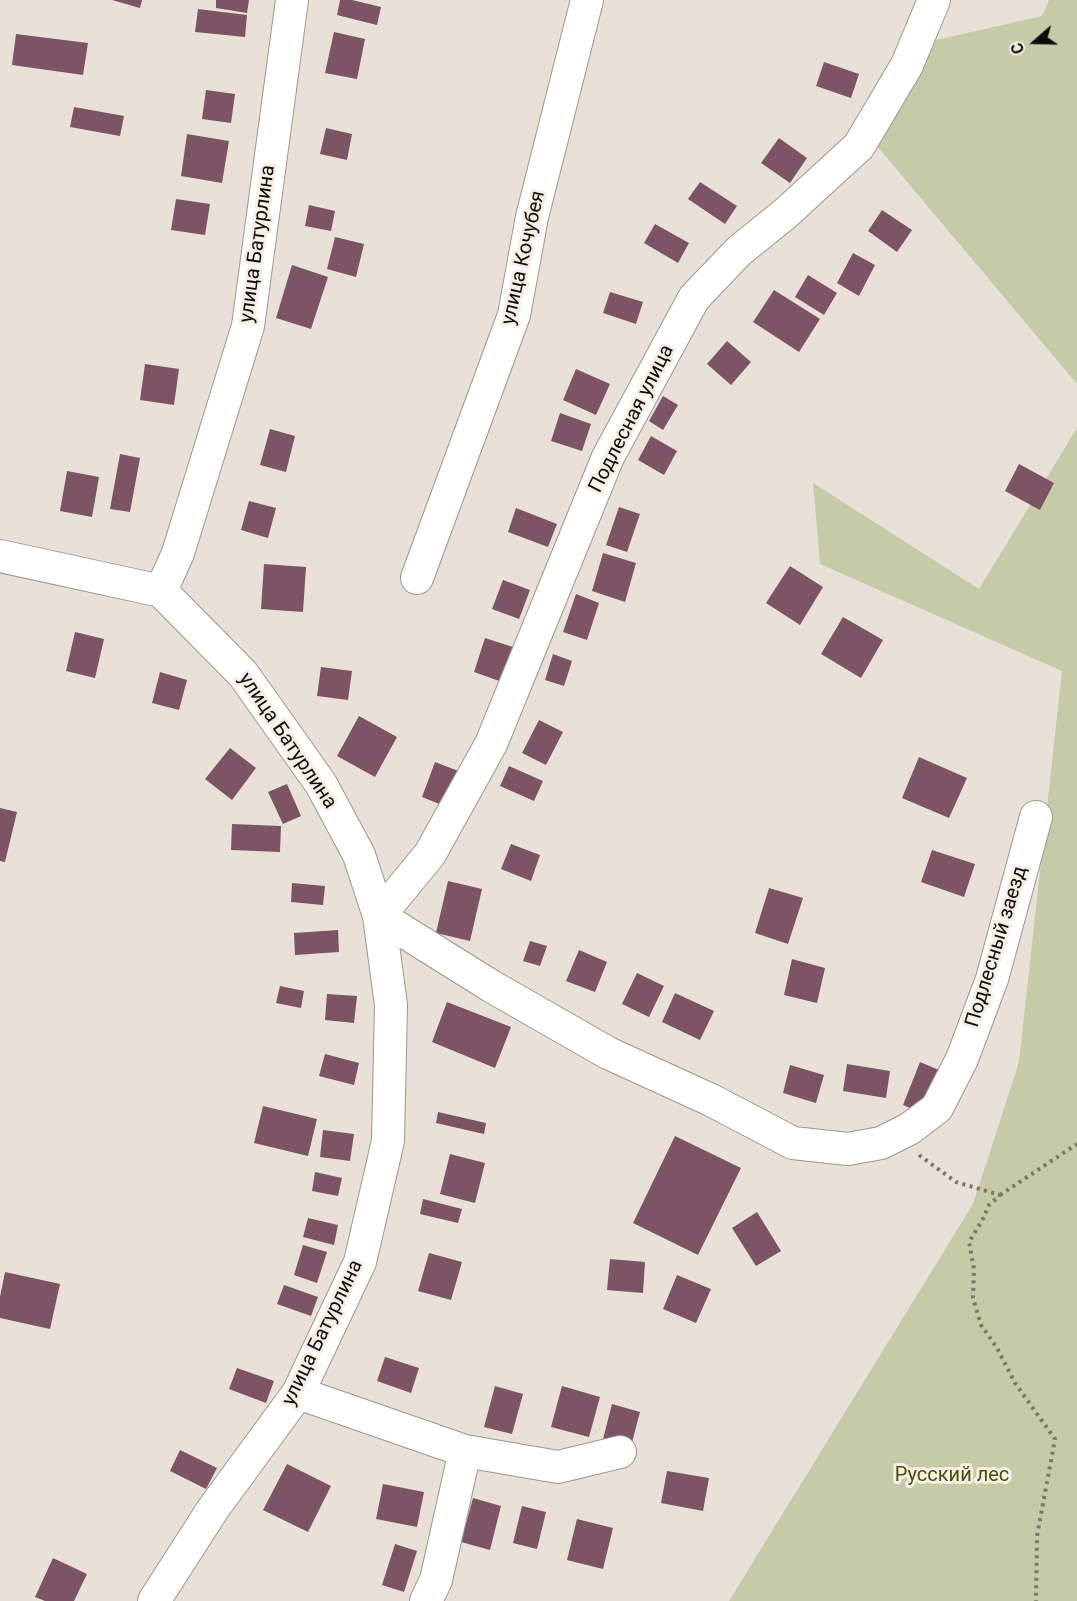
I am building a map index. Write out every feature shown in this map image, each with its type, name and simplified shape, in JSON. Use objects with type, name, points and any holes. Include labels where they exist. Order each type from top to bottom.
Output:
[{"type":"street","name":"улица Батурлина","points":[[154,1601],[213,1509],[298,1393],[360,1262],[388,1141],[391,1005],[379,916],[359,855],[321,784],[243,674],[161,591],[178,553],[248,326],[291,0]]},
{"type":"street","name":"улица Кочубея","points":[[417,578],[514,315],[532,217],[587,0]]},
{"type":"street","name":"Подлесная улица","points":[[379,916],[430,854],[491,744],[609,457],[694,298],[739,251],[786,213],[859,146],[907,65],[934,0]]},
{"type":"street","points":[[0,556],[161,591]]},
{"type":"street","name":"Подлесный заезд","points":[[894,1136],[909,1129],[937,1108],[962,1059],[992,978],[1036,817]]},
{"type":"street","points":[[379,916],[491,986],[608,1053],[711,1100],[792,1143],[848,1149],[881,1143],[894,1136]]},
{"type":"street","points":[[298,1393],[465,1451],[558,1467],[620,1452]]},
{"type":"street","points":[[426,1601],[436,1580],[465,1451]]},
{"type":"path","points":[[894,1136],[956,1182],[1000,1195]]},
{"type":"path","points":[[1036,1601],[1036,1536],[1055,1439],[1016,1383],[981,1324],[973,1298],[974,1269],[969,1242],[989,1205],[1000,1195],[1077,1144]]},
{"type":"green space","points":[[1049,0],[1077,0],[1077,384],[877,146],[923,43],[1042,16]]},
{"type":"green space","name":"Русский лес","points":[[1077,428],[1077,1601],[729,1601],[973,1204],[1019,1062],[1062,671],[820,564],[813,483],[979,589]]},
{"type":"building","points":[[112,0],[142,0],[140,8]]},
{"type":"building","points":[[216,0],[249,0],[247,13],[216,8]]},
{"type":"building","points":[[340,0],[352,0],[381,7],[377,25],[337,15]]},
{"type":"building","points":[[198,9],[247,15],[245,37],[195,32]]},
{"type":"building","points":[[334,32],[365,39],[357,79],[325,73]]},
{"type":"building","points":[[16,34],[88,43],[83,75],[12,65]]},
{"type":"building","points":[[824,62],[859,74],[851,98],[816,86]]},
{"type":"building","points":[[206,90],[235,94],[231,123],[202,119]]},
{"type":"building","points":[[74,107],[124,116],[120,136],[70,127]]},
{"type":"building","points":[[326,128],[352,134],[347,160],[320,154]]},
{"type":"building","points":[[187,134],[229,141],[222,183],[181,176]]},
{"type":"building","points":[[779,138],[807,158],[790,183],[761,163]]},
{"type":"building","points":[[700,182],[737,206],[725,224],[688,199]]},
{"type":"building","points":[[176,199],[210,204],[205,235],[171,230]]},
{"type":"building","points":[[309,205],[335,211],[331,231],[305,226]]},
{"type":"building","points":[[882,210],[912,230],[897,252],[868,231]]},
{"type":"building","points":[[655,224],[689,243],[678,263],[644,243]]},
{"type":"building","points":[[335,237],[364,244],[356,277],[327,269]]},
{"type":"building","points":[[853,253],[875,265],[859,296],[837,283]]},
{"type":"building","points":[[292,265],[328,277],[311,329],[276,318]]},
{"type":"building","points":[[808,275],[837,293],[824,315],[795,297]]},
{"type":"building","points":[[774,290],[820,319],[799,352],[753,322]]},
{"type":"building","points":[[610,292],[643,302],[636,324],[603,313]]},
{"type":"building","points":[[727,341],[751,362],[731,385],[707,364]]},
{"type":"building","points":[[145,364],[179,369],[174,405],[140,400]]},
{"type":"building","points":[[576,369],[610,384],[596,415],[563,400]]},
{"type":"building","points":[[663,396],[678,405],[663,430],[649,421]]},
{"type":"building","points":[[560,413],[591,424],[582,451],[551,441]]},
{"type":"building","points":[[270,429],[295,436],[286,472],[260,465]]},
{"type":"building","points":[[651,436],[677,451],[664,475],[638,460]]},
{"type":"building","points":[[120,454],[140,458],[130,512],[110,509]]},
{"type":"building","points":[[1019,464],[1054,483],[1040,510],[1005,491]]},
{"type":"building","points":[[67,471],[99,477],[92,517],[60,511]]},
{"type":"building","points":[[249,501],[276,508],[268,538],[241,530]]},
{"type":"building","points":[[619,507],[640,514],[627,552],[606,545]]},
{"type":"building","points":[[516,508],[557,524],[548,547],[508,532]]},
{"type":"building","points":[[603,553],[636,563],[625,602],[592,591]]},
{"type":"building","points":[[264,564],[306,567],[303,612],[261,609]]},
{"type":"building","points":[[790,566],[823,587],[800,625],[766,603]]},
{"type":"building","points":[[503,580],[530,590],[519,619],[492,609]]},
{"type":"building","points":[[576,594],[599,603],[587,640],[563,632]]},
{"type":"building","points":[[843,617],[883,640],[861,678],[821,654]]},
{"type":"building","points":[[75,632],[104,639],[95,678],[66,671]]},
{"type":"building","points":[[485,638],[513,647],[502,682],[474,672]]},
{"type":"building","points":[[553,654],[572,661],[564,686],[545,680]]},
{"type":"building","points":[[321,667],[352,671],[348,700],[317,696]]},
{"type":"building","points":[[160,672],[187,680],[179,710],[152,703]]},
{"type":"building","points":[[359,716],[397,737],[375,777],[337,756]]},
{"type":"building","points":[[539,720],[563,732],[546,765],[522,753]]},
{"type":"building","points":[[230,748],[256,768],[232,800],[205,779]]},
{"type":"building","points":[[919,757],[967,778],[949,818],[902,798]]},
{"type":"building","points":[[435,762],[461,772],[447,807],[422,797]]},
{"type":"building","points":[[509,766],[543,781],[534,801],[500,786]]},
{"type":"building","points":[[287,784],[301,816],[283,824],[268,792]]},
{"type":"building","points":[[0,808],[17,812],[5,862],[0,861]]},
{"type":"building","points":[[232,824],[281,826],[280,852],[231,850]]},
{"type":"building","points":[[511,844],[540,855],[531,881],[501,869]]},
{"type":"building","points":[[932,850],[975,864],[964,897],[921,882]]},
{"type":"building","points":[[448,881],[482,889],[470,941],[436,933]]},
{"type":"building","points":[[292,883],[325,886],[323,905],[291,902]]},
{"type":"building","points":[[769,888],[803,898],[788,944],[755,933]]},
{"type":"building","points":[[338,930],[339,952],[295,955],[294,933]]},
{"type":"building","points":[[530,941],[547,946],[540,966],[523,961]]},
{"type":"building","points":[[579,950],[607,962],[595,992],[566,981]]},
{"type":"building","points":[[792,959],[825,968],[817,1003],[784,995]]},
{"type":"building","points":[[637,973],[664,986],[649,1017],[622,1004]]},
{"type":"building","points":[[280,986],[304,991],[301,1008],[276,1003]]},
{"type":"building","points":[[675,993],[714,1011],[700,1040],[662,1022]]},
{"type":"building","points":[[327,994],[357,996],[354,1023],[325,1020]]},
{"type":"building","points":[[447,1002],[511,1027],[495,1068],[432,1042]]},
{"type":"building","points":[[325,1054],[359,1063],[354,1085],[319,1076]]},
{"type":"building","points":[[920,1062],[939,1070],[921,1113],[903,1105]]},
{"type":"building","points":[[847,1064],[890,1071],[886,1098],[843,1091]]},
{"type":"building","points":[[790,1065],[824,1075],[816,1103],[783,1093]]},
{"type":"building","points":[[263,1106],[317,1119],[308,1156],[254,1143]]},
{"type":"building","points":[[438,1112],[486,1123],[484,1134],[436,1123]]},
{"type":"building","points":[[323,1130],[354,1134],[350,1161],[320,1157]]},
{"type":"building","points":[[675,1136],[741,1168],[698,1255],[633,1223]]},
{"type":"building","points":[[450,1154],[485,1163],[475,1203],[440,1194]]},
{"type":"building","points":[[315,1172],[342,1178],[338,1196],[312,1191]]},
{"type":"building","points":[[423,1199],[462,1209],[458,1223],[420,1214]]},
{"type":"building","points":[[757,1212],[781,1251],[756,1266],[732,1228]]},
{"type":"building","points":[[308,1218],[338,1225],[334,1245],[303,1237]]},
{"type":"building","points":[[303,1245],[327,1252],[317,1283],[294,1275]]},
{"type":"building","points":[[429,1253],[462,1262],[451,1300],[418,1291]]},
{"type":"building","points":[[610,1259],[645,1262],[643,1293],[607,1290]]},
{"type":"building","points":[[5,1272],[60,1284],[50,1329],[0,1318],[0,1297]]},
{"type":"building","points":[[677,1275],[711,1289],[696,1323],[663,1309]]},
{"type":"building","points":[[284,1285],[318,1297],[311,1316],[277,1304]]},
{"type":"building","points":[[385,1357],[419,1368],[411,1393],[377,1381]]},
{"type":"building","points":[[237,1368],[274,1381],[266,1403],[229,1389]]},
{"type":"building","points":[[495,1386],[523,1394],[512,1434],[484,1427]]},
{"type":"building","points":[[562,1386],[600,1397],[589,1437],[551,1427]]},
{"type":"building","points":[[612,1404],[640,1412],[631,1446],[603,1439]]},
{"type":"building","points":[[180,1450],[217,1468],[206,1489],[170,1471]]},
{"type":"building","points":[[287,1464],[331,1486],[308,1532],[263,1510]]},
{"type":"building","points":[[667,1471],[709,1478],[703,1511],[661,1503]]},
{"type":"building","points":[[383,1484],[424,1492],[417,1527],[376,1519]]},
{"type":"building","points":[[473,1498],[501,1506],[490,1550],[461,1542]]},
{"type":"building","points":[[522,1506],[546,1512],[537,1549],[513,1543]]},
{"type":"building","points":[[577,1519],[613,1528],[603,1569],[567,1560]]},
{"type":"building","points":[[395,1544],[417,1551],[404,1592],[382,1585]]},
{"type":"building","points":[[53,1558],[87,1574],[74,1601],[45,1601],[35,1597]]}]
